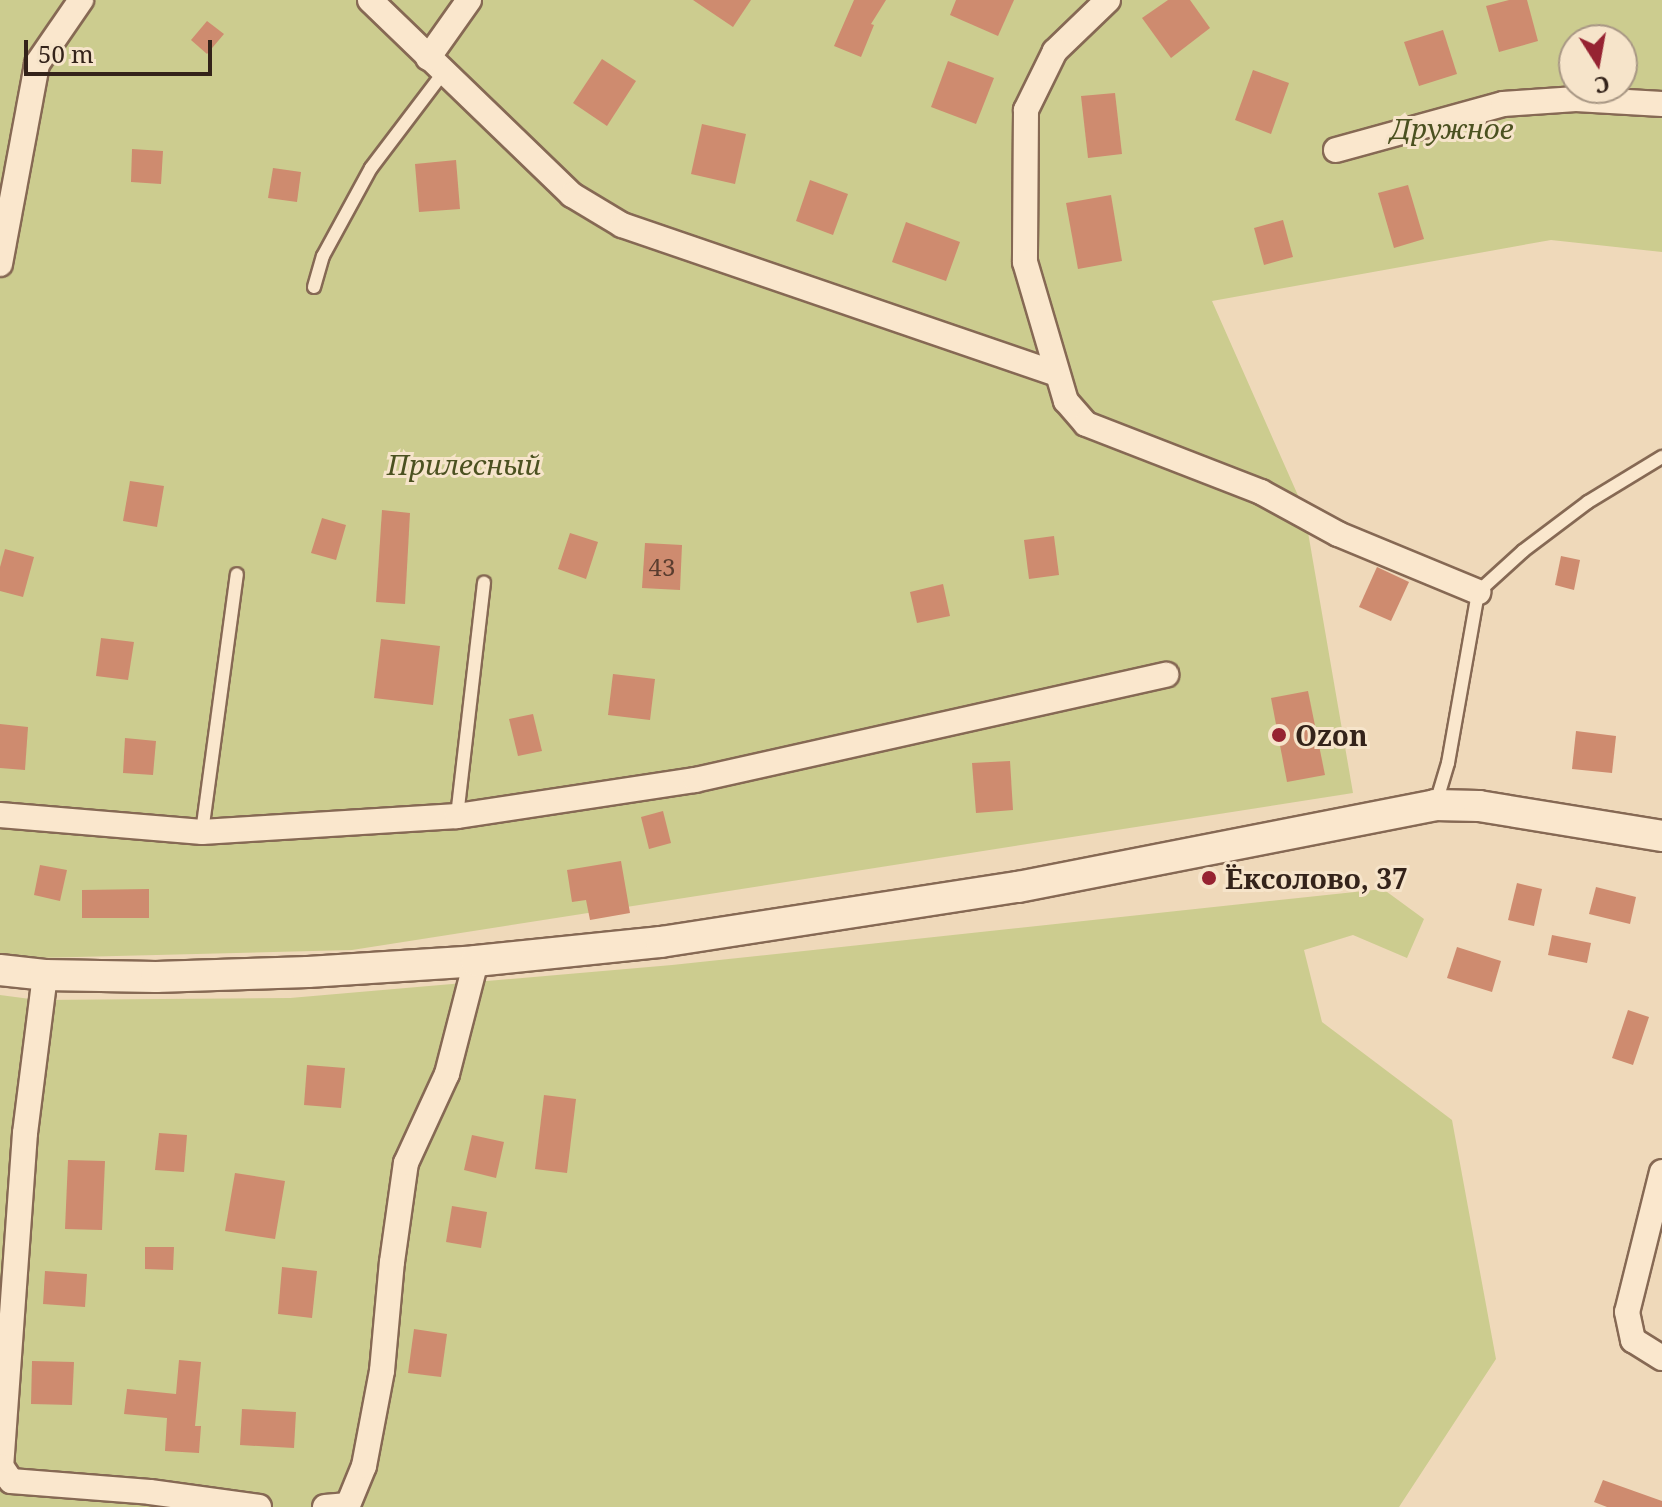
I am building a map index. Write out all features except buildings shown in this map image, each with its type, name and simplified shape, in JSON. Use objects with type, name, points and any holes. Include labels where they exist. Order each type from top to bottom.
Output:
[{"type":"street","points":[[0,264],[4,215],[37,64],[81,0]]},
{"type":"street","points":[[370,0],[572,195],[622,225],[1056,374]]},
{"type":"street","points":[[436,65],[469,0]]},
{"type":"street","points":[[1108,0],[1055,51],[1026,110],[1025,262],[1066,401],[1086,424],[1261,492],[1338,534],[1478,592]]},
{"type":"street","points":[[1336,150],[1503,104],[1576,99],[1662,104]]},
{"type":"street","points":[[0,815],[202,832],[457,816],[695,780],[1166,675]]},
{"type":"street","points":[[0,970],[45,975],[277,973],[476,961],[661,942],[1018,887],[1435,805],[1479,806],[1662,836]]},
{"type":"street","points":[[325,1507],[348,1505],[364,1466],[382,1371],[392,1262],[406,1163],[447,1074],[476,961]]},
{"type":"street","points":[[45,975],[23,1148],[1,1466],[11,1481],[150,1492],[259,1507]]},
{"type":"street","points":[[1659,1357],[1633,1340],[1627,1312],[1662,1172]]},
{"type":"lane","points":[[314,287],[323,256],[371,168],[436,65]]},
{"type":"lane","points":[[1435,805],[1448,763],[1478,592],[1523,551],[1566,518],[1662,457]]},
{"type":"lane","points":[[202,832],[237,574]]},
{"type":"lane","points":[[457,816],[484,583]]},
{"type":"green space","name":"Прилесный","points":[[0,0],[1662,0],[1662,252],[1551,240],[1212,301],[1304,509],[1353,793],[352,950],[37,958],[0,954]]},
{"type":"green space","points":[[1383,889],[1424,919],[1407,958],[1353,935],[1304,950],[1322,1022],[1452,1120],[1496,1359],[1399,1507],[0,1507],[0,995],[38,1000],[290,998],[672,965]]},
{"type":"place","name":"Ozon","points":[[1279,735]]},
{"type":"place","name":"Ёксолово, 37","points":[[1209,878]]},
{"type":"park label","name":"Дружное","points":[[1452,128]]}]
